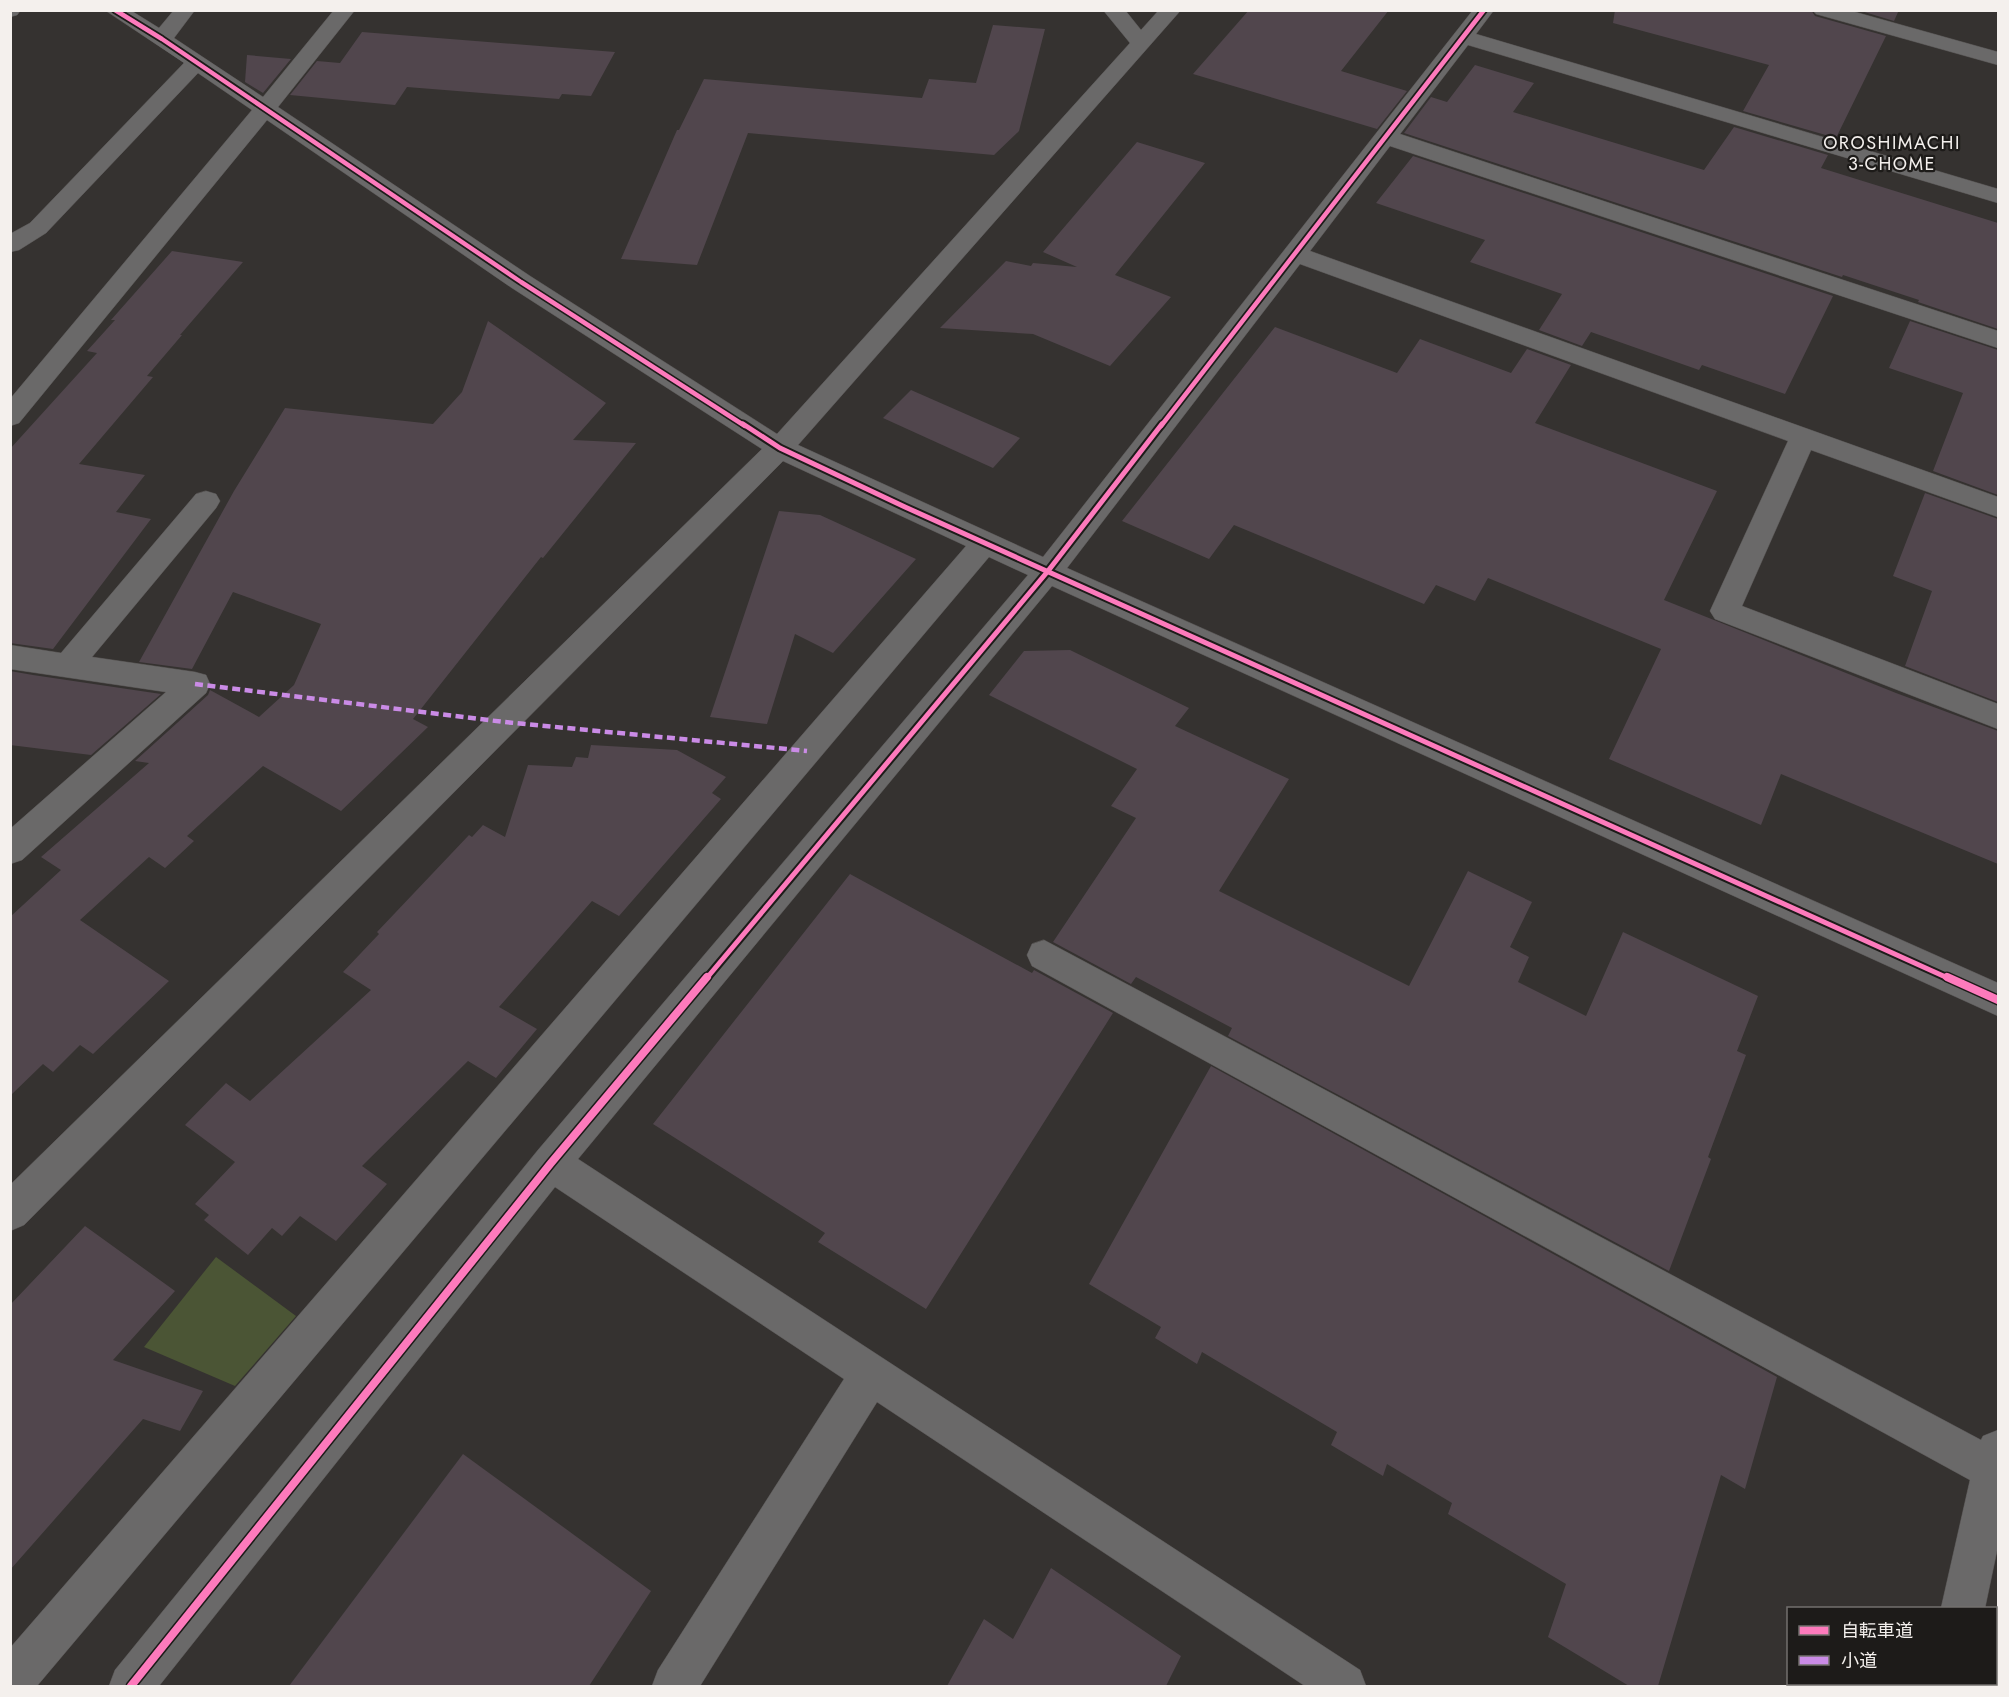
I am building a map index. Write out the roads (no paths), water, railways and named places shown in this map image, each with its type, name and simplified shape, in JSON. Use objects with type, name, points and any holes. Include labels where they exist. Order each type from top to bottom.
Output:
[{"type":"street","points":[[115,10],[162,39],[521,282],[780,448],[1998,1000]]},
{"type":"street","points":[[162,39],[185,10]]},
{"type":"street","points":[[10,417],[266,109],[345,10]]},
{"type":"street","points":[[1113,10],[1141,43]]},
{"type":"street","points":[[10,1212],[780,448],[1171,10]]},
{"type":"street","points":[[131,1686],[551,1163],[1048,571],[1484,10]]},
{"type":"street","points":[[1823,10],[1998,59]]},
{"type":"street","points":[[1464,37],[1998,196]]},
{"type":"street","points":[[10,245],[38,228],[196,62]]},
{"type":"street","points":[[1386,137],[1998,340]]},
{"type":"street","points":[[1296,254],[1998,507]]},
{"type":"street","points":[[1804,436],[1725,611],[1998,717]]},
{"type":"street","points":[[69,665],[206,501]]},
{"type":"street","points":[[10,1683],[986,543]]},
{"type":"street","points":[[10,657],[195,684],[10,850]]},
{"type":"street","points":[[1044,955],[1996,1460],[1963,1607]]},
{"type":"street","points":[[551,1163],[1344,1686]]},
{"type":"street","points":[[674,1686],[870,1375]]},
{"type":"district","name":"OROSHIMACHI 3-CHOME","points":[[1892,153]]}]
